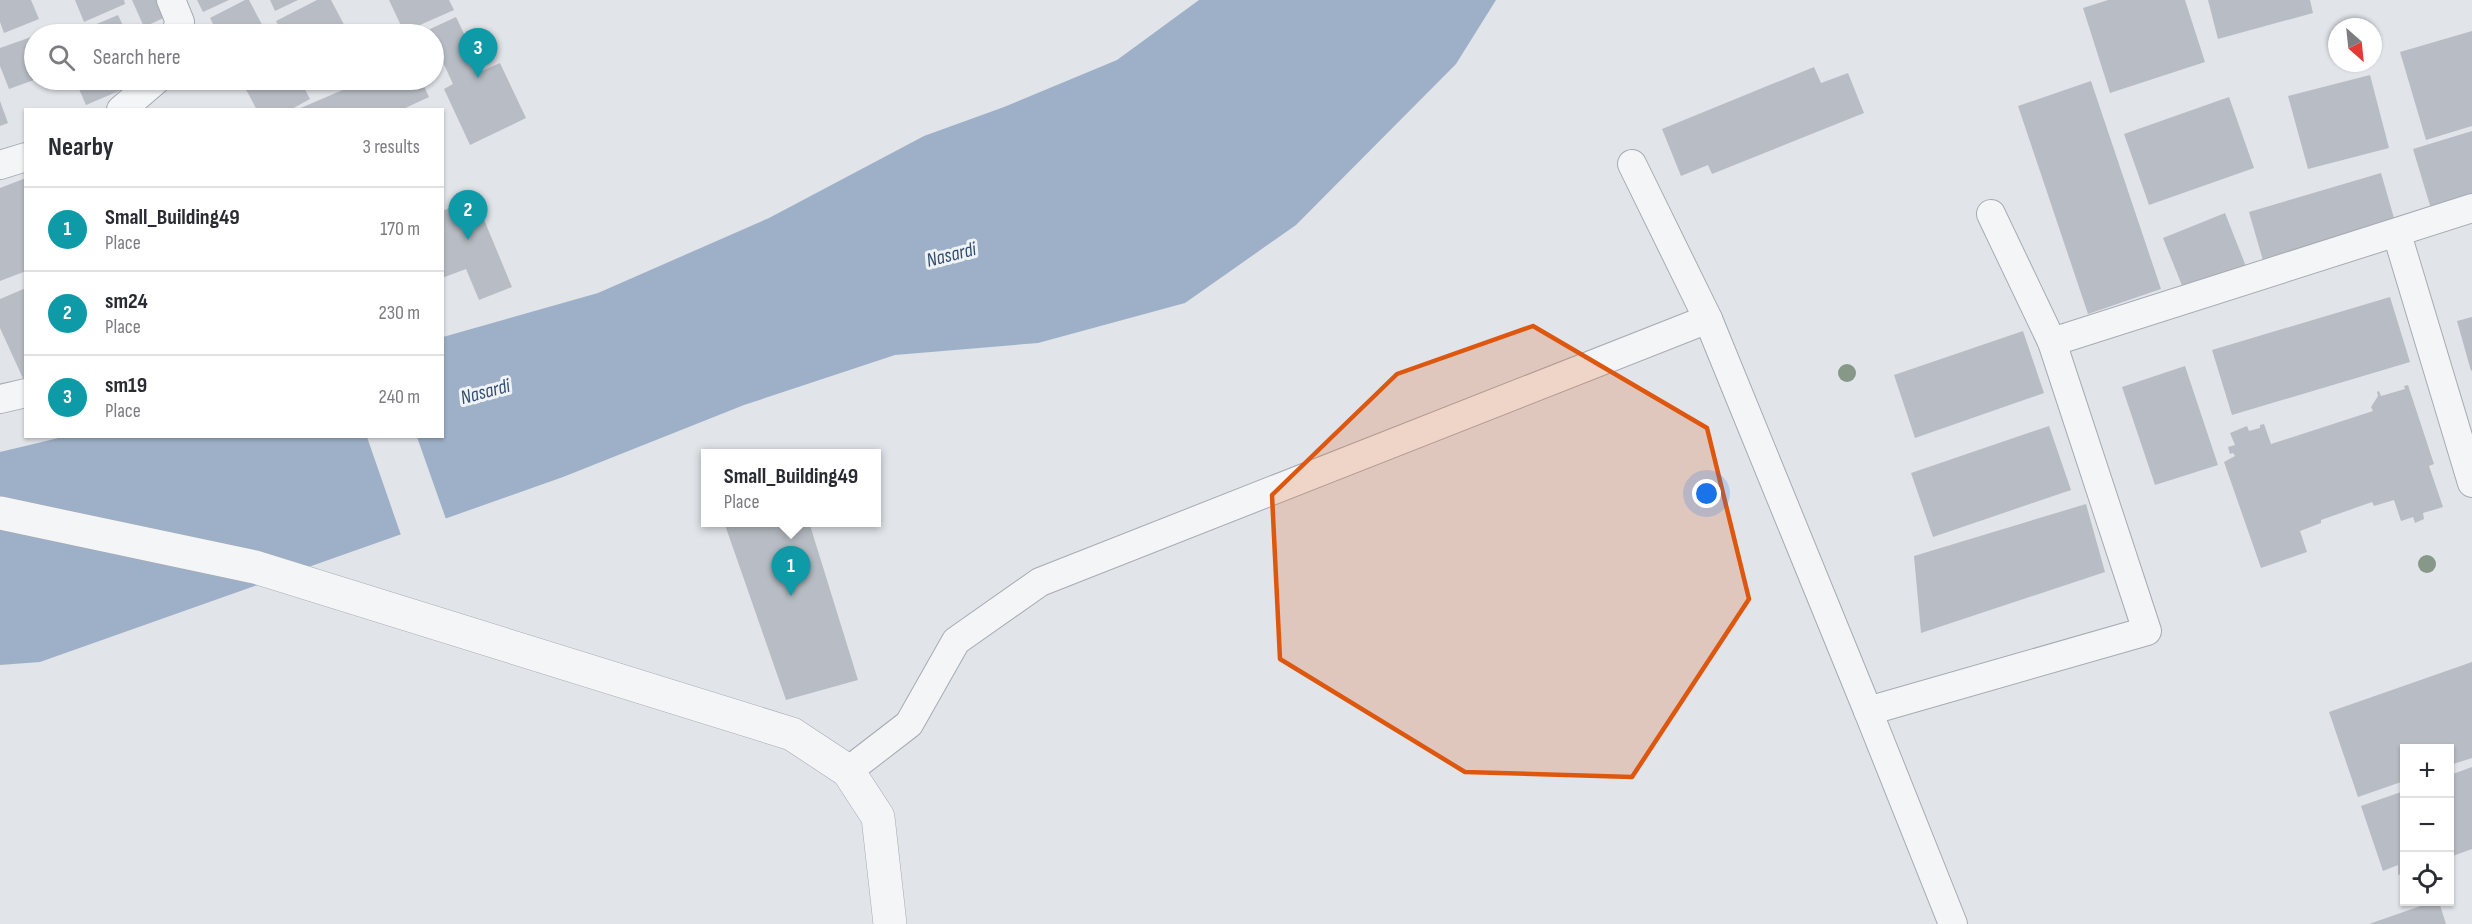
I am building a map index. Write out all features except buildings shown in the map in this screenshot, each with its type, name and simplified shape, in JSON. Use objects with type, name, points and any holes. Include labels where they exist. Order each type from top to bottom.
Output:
[{"type":"street","points":[[171,0],[179,24]]},
{"type":"street","points":[[123,108],[144,90]]},
{"type":"street","points":[[0,165],[24,158]]},
{"type":"street","points":[[1632,164],[1708,319],[1953,924]]},
{"type":"street","points":[[2052,342],[2397,234],[2472,208]]},
{"type":"street","points":[[1868,711],[2147,631],[2052,342],[1991,214]]},
{"type":"street","points":[[2397,234],[2472,483]]},
{"type":"street","points":[[848,771],[909,724],[956,640],[1040,582],[1708,319]]},
{"type":"street","points":[[0,399],[24,393]]},
{"type":"street","points":[[0,513],[255,567],[792,734],[848,771],[878,817],[891,924]]},
{"type":"highlighted area","points":[[1533,326],[1707,428],[1749,599],[1632,777],[1465,772],[1280,659],[1272,495],[1397,374]]},
{"type":"water","name":"Nasardi","points":[[1199,0],[1496,0],[1456,64],[1296,225],[1185,303],[1038,343],[895,355],[744,405],[563,477],[40,662],[0,665],[0,452],[59,438],[444,438],[444,337],[598,293],[769,218],[924,136],[1004,107],[1117,60]]},
{"type":"pier","points":[[367,438],[417,438],[447,522],[402,538]]},
{"type":"place","name":"sm19","points":[[478,78]]},
{"type":"place","name":"sm24","points":[[468,240]]},
{"type":"place","name":"Small_Building49","points":[[791,596]]}]
